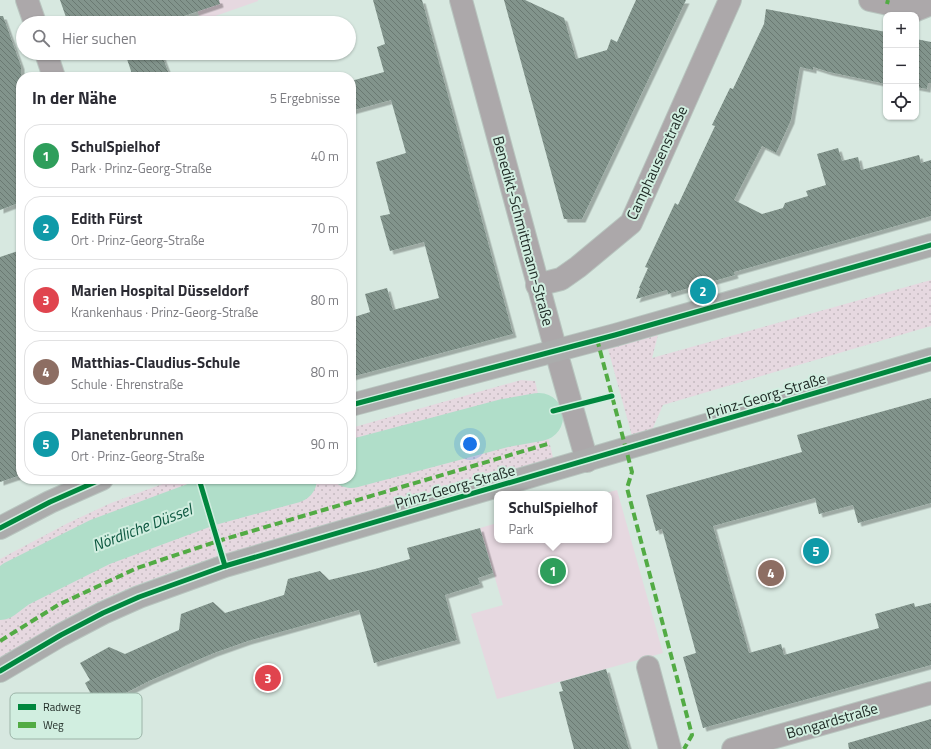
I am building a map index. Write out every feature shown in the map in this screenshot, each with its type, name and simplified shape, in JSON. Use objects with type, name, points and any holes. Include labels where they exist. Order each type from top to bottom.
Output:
[{"type":"main road","points":[[356,404],[615,335],[931,245]]},
{"type":"main road","name":"Prinz-Georg-Straße","points":[[0,671],[61,635],[103,613],[139,597],[225,566],[931,359]]},
{"type":"main road","points":[[0,528],[50,502],[91,484]]},
{"type":"street","points":[[27,0],[33,16]]},
{"type":"street","name":"Benedikt-Schmittmann-Straße","points":[[461,0],[555,350],[587,461]]},
{"type":"street","name":"Camphausenstraße","points":[[538,285],[561,279],[578,268],[631,223],[730,0]]},
{"type":"street","points":[[870,0],[916,10],[931,4]]},
{"type":"street","points":[[48,60],[52,72]]},
{"type":"street","points":[[648,667],[670,749]]},
{"type":"street","name":"Bongardstraße","points":[[733,749],[931,693]]},
{"type":"shaded area","points":[[193,0],[258,0],[215,16],[199,16]]},
{"type":"shaded area","points":[[931,280],[931,326],[663,405],[652,430],[632,436],[608,349],[658,335],[652,358]]},
{"type":"shaded area","points":[[521,380],[535,381],[554,462],[222,555],[175,571],[98,602],[60,622],[0,659],[0,559],[68,523],[111,503],[162,484],[356,484],[356,427]]},
{"type":"shaded area","points":[[617,490],[663,653],[497,699],[471,614],[503,605],[480,528],[494,524],[494,543],[612,543],[612,491]]},
{"type":"building","points":[[60,0],[219,0],[220,4],[184,16],[66,16]]},
{"type":"building","points":[[373,0],[422,0],[513,334],[356,376],[356,316],[370,312],[365,294],[387,288],[393,310],[439,298],[424,242],[390,251],[380,216],[390,214],[376,162],[406,153],[391,100],[356,110],[356,80],[384,72],[377,47],[385,44]]},
{"type":"building","points":[[504,0],[525,0],[564,18],[576,59],[607,50],[611,39],[617,42],[636,0],[686,0],[582,219],[564,219]]},
{"type":"building","points":[[766,9],[883,31],[883,83],[829,72],[813,67],[813,70],[800,67],[791,120],[776,153],[762,146],[734,200],[762,214],[783,208],[785,203],[808,196],[806,191],[826,185],[817,154],[838,148],[842,161],[858,157],[861,170],[919,155],[921,163],[931,160],[931,216],[734,272],[735,275],[668,294],[667,290],[636,299],[648,268],[645,267],[675,203],[678,205],[715,126],[712,125],[730,88],[733,89],[764,24]]},
{"type":"building","points":[[0,16],[3,16],[16,52],[16,60],[19,60],[21,66],[21,72],[16,72],[16,204],[0,210]]},
{"type":"building","points":[[919,40],[931,42],[931,83],[928,83],[927,89],[919,88]]},
{"type":"building","points":[[127,60],[164,60],[168,72],[131,72]]},
{"type":"building","points":[[16,252],[16,477],[0,482],[0,257]]},
{"type":"building","points":[[931,398],[931,503],[858,523],[853,505],[819,514],[815,498],[713,526],[749,653],[781,644],[784,655],[879,628],[875,614],[914,603],[915,607],[931,603],[931,665],[703,728],[683,657],[696,653],[662,529],[656,531],[646,495],[802,452],[797,435]]},
{"type":"building","points":[[480,528],[493,573],[478,578],[480,584],[445,595],[457,640],[374,663],[359,610],[248,641],[214,653],[149,681],[125,693],[90,693],[85,683],[90,680],[80,663],[109,647],[125,654],[179,630],[181,614],[213,602],[225,613],[284,595],[288,579],[320,571],[329,580],[410,559],[407,548]]},
{"type":"building","points":[[606,669],[629,749],[574,749],[559,692],[563,691],[560,682]]},
{"type":"building","points":[[931,719],[931,749],[849,749],[848,743]]},
{"type":"waterway","name":"Nördliche Düssel","points":[[356,463],[505,423],[539,417]]},
{"type":"waterway","name":"Nördliche Düssel","points":[[0,596],[16,584],[100,542],[208,502],[275,484]]},
{"type":"marked path","points":[[887,4],[888,0]]},
{"type":"marked path","points":[[597,339],[632,472],[627,488],[692,735],[684,749]]},
{"type":"marked path","points":[[0,641],[58,605],[137,568],[218,541],[551,443]]},
{"type":"cycle path","points":[[356,404],[615,335],[931,245]]},
{"type":"cycle path","points":[[0,671],[61,635],[103,613],[139,597],[225,566],[931,359]]},
{"type":"cycle path","points":[[553,411],[612,396]]},
{"type":"cycle path","points":[[0,528],[50,502],[91,484]]},
{"type":"cycle path","points":[[200,484],[225,566]]},
{"type":"place","name":"Edith Fürst","points":[[703,291]]},
{"type":"place","name":"Planetenbrunnen","points":[[816,551]]},
{"type":"place","name":"SchulSpielhof","points":[[553,571]]},
{"type":"place","name":"Matthias-Claudius-Schule","points":[[771,573]]},
{"type":"place","name":"Marien Hospital Düsseldorf","points":[[268,678]]}]
